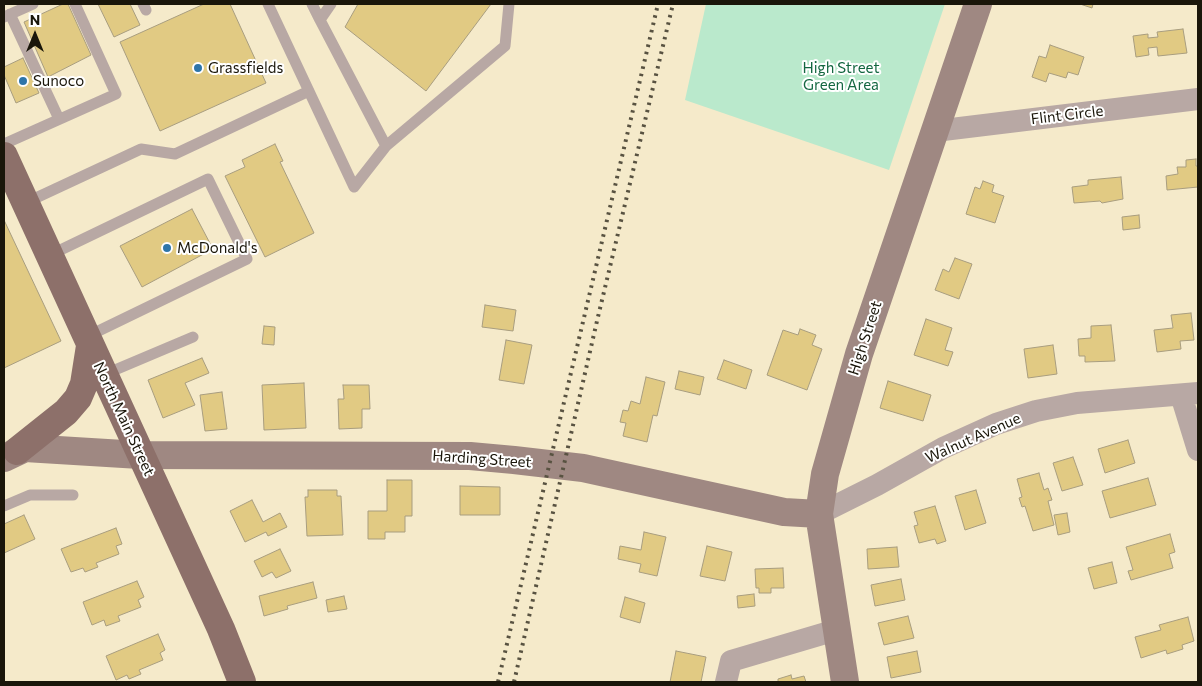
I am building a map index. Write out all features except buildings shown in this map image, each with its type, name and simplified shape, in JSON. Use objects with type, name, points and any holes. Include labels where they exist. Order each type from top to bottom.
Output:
[{"type":"main road","name":"High Street","points":[[845,682],[819,514],[824,474],[859,354],[978,4]]},
{"type":"main road","name":"North Main Street","points":[[4,156],[221,629],[242,682]]},
{"type":"main road","points":[[10,454],[66,412],[78,398],[84,384],[88,342]]},
{"type":"main road","name":"Harding Street","points":[[10,454],[25,448],[36,448],[140,455],[470,456],[583,468],[784,512],[819,514]]},
{"type":"street","name":"Flint Circle","points":[[935,131],[1198,99]]},
{"type":"street","name":"Walnut Avenue","points":[[819,514],[877,485],[943,448],[996,424],[1036,410],[1077,403],[1190,394]]},
{"type":"street","points":[[1190,394],[1198,450]]},
{"type":"street","points":[[726,682],[731,661],[836,630]]},
{"type":"lane","points":[[33,4],[7,15],[59,119]]},
{"type":"lane","points":[[4,144],[116,94],[75,4]]},
{"type":"lane","points":[[268,4],[354,187],[386,146],[505,46],[509,4]]},
{"type":"lane","points":[[312,4],[386,146]]},
{"type":"lane","points":[[320,20],[331,4]]},
{"type":"lane","points":[[25,203],[141,149],[175,154],[309,91]]},
{"type":"lane","points":[[49,255],[208,179],[247,260],[88,342]]},
{"type":"lane","points":[[103,375],[193,337]]},
{"type":"lane","points":[[4,506],[30,496],[73,496]]},
{"type":"green space","name":"High Street Green Area","points":[[706,4],[945,4],[889,170],[685,100]]},
{"type":"railway","points":[[498,682],[658,4]]},
{"type":"railway","points":[[514,682],[597,321],[673,4]]},
{"type":"place","name":"Grassfields","points":[[198,68]]},
{"type":"place","name":"Sunoco","points":[[23,81]]},
{"type":"place","name":"McDonald's","points":[[167,248]]}]
